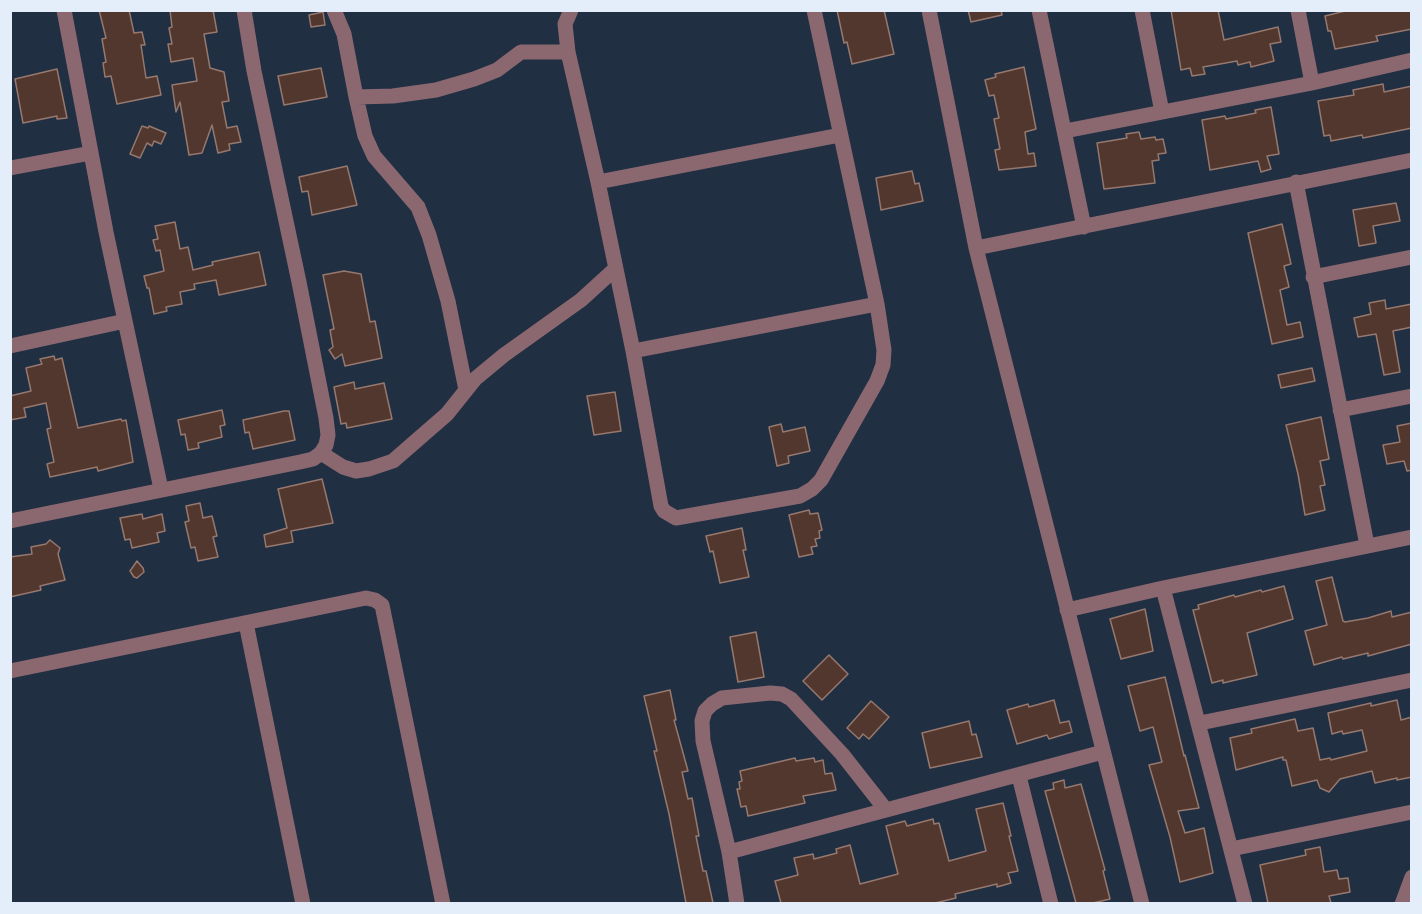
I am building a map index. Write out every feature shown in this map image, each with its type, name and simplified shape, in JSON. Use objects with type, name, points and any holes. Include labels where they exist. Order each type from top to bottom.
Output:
[{"type":"street","points":[[64,10],[125,321],[161,489]]},
{"type":"street","points":[[10,521],[313,459],[326,445],[328,435],[326,418],[254,71],[244,10]]},
{"type":"street","points":[[334,10],[344,34],[365,136],[374,156],[418,207],[448,301],[466,390]]},
{"type":"street","points":[[571,10],[565,24],[568,52],[633,351],[661,506],[664,511],[676,518],[800,496],[812,489],[821,480],[877,381],[883,365],[884,350],[876,304],[814,10]]},
{"type":"street","points":[[929,10],[976,248],[1142,903]]},
{"type":"street","points":[[1039,10],[1084,227]]},
{"type":"street","points":[[1142,10],[1162,112]]},
{"type":"street","points":[[1298,10],[1312,83]]},
{"type":"street","points":[[356,97],[385,97],[436,90],[497,70],[521,52],[568,52]]},
{"type":"street","points":[[1065,131],[1312,83],[1412,60]]},
{"type":"street","points":[[598,182],[840,135]]},
{"type":"street","points":[[10,168],[91,153]]},
{"type":"street","points":[[976,248],[1412,160]]},
{"type":"street","points":[[1296,182],[1367,545]]},
{"type":"street","points":[[1313,276],[1412,257]]},
{"type":"street","points":[[321,453],[356,471],[393,461],[447,414],[475,380],[504,354],[581,300],[615,269]]},
{"type":"street","points":[[633,351],[876,304]]},
{"type":"street","points":[[10,346],[125,321]]},
{"type":"street","points":[[1340,410],[1412,396]]},
{"type":"street","points":[[1067,610],[1412,537]]},
{"type":"street","points":[[1163,588],[1245,903]]},
{"type":"street","points":[[10,671],[366,598],[375,600],[382,605],[443,903]]},
{"type":"street","points":[[246,623],[303,903]]},
{"type":"street","points":[[1200,723],[1412,680]]},
{"type":"street","points":[[737,903],[729,852],[703,741],[702,721],[705,711],[722,698],[770,693],[782,694],[791,699],[842,754],[886,810]]},
{"type":"street","points":[[729,852],[1104,752]]},
{"type":"street","points":[[1019,776],[1052,903]]},
{"type":"street","points":[[1231,849],[1412,812]]},
{"type":"street","points":[[1402,903],[1412,877]]},
{"type":"building","points":[[99,10],[129,10],[134,33],[142,32],[145,45],[141,45],[146,78],[157,76],[161,95],[117,104],[111,76],[105,77],[103,63],[106,62],[102,39],[106,38]]},
{"type":"building","points":[[170,10],[213,10],[217,32],[204,34],[210,68],[224,72],[229,101],[222,102],[227,128],[237,126],[241,142],[229,144],[230,150],[218,153],[212,125],[202,153],[189,155],[180,102],[176,112],[172,85],[197,81],[193,58],[171,62],[168,44],[172,44],[169,28],[172,27]]},
{"type":"building","points":[[837,10],[884,10],[894,54],[852,64],[847,42],[844,43]]},
{"type":"building","points":[[968,10],[1001,10],[1002,15],[971,22]]},
{"type":"building","points":[[1171,10],[1218,10],[1224,40],[1278,27],[1281,42],[1270,44],[1274,61],[1251,67],[1250,62],[1238,65],[1237,61],[1203,67],[1205,74],[1192,76],[1190,68],[1181,70]]},
{"type":"building","points":[[1349,10],[1412,10],[1412,29],[1376,36],[1378,41],[1335,49],[1325,16]]},
{"type":"building","points":[[323,12],[325,25],[311,27],[309,15]]},
{"type":"building","points":[[1024,67],[1036,129],[1025,132],[1028,154],[1034,153],[1036,166],[999,170],[995,150],[1000,149],[994,119],[999,118],[994,95],[989,96],[985,80],[996,77],[995,74]]},
{"type":"building","points":[[321,68],[327,97],[284,105],[278,76]]},
{"type":"building","points":[[57,69],[67,118],[57,119],[57,116],[23,123],[15,79]]},
{"type":"building","points":[[1383,84],[1384,92],[1412,86],[1412,128],[1363,138],[1362,135],[1331,141],[1330,135],[1324,136],[1318,101],[1354,95],[1353,90]]},
{"type":"building","points":[[1271,107],[1279,154],[1267,156],[1271,169],[1261,172],[1258,161],[1210,170],[1202,120],[1225,116],[1226,119],[1256,113],[1255,110]]},
{"type":"building","points":[[142,126],[148,128],[149,126],[166,133],[161,144],[154,141],[152,146],[147,143],[140,158],[130,154]]},
{"type":"building","points":[[1139,132],[1141,139],[1155,137],[1156,140],[1163,139],[1166,153],[1158,154],[1159,160],[1152,161],[1155,183],[1104,189],[1097,143],[1127,138],[1126,134]]},
{"type":"building","points":[[347,166],[357,205],[312,215],[308,191],[302,192],[299,177]]},
{"type":"building","points":[[912,171],[915,184],[919,183],[923,201],[881,210],[876,178]]},
{"type":"building","points":[[1396,203],[1400,221],[1373,226],[1376,243],[1359,246],[1353,210]]},
{"type":"building","points":[[175,222],[180,249],[188,247],[193,270],[213,265],[212,262],[259,252],[266,285],[219,295],[216,280],[194,284],[195,289],[180,292],[182,304],[166,307],[167,311],[154,314],[144,276],[164,271],[160,250],[156,251],[153,240],[158,239],[155,226]]},
{"type":"building","points":[[1282,224],[1291,264],[1284,266],[1289,287],[1280,290],[1287,325],[1300,322],[1303,337],[1272,344],[1248,233]]},
{"type":"building","points":[[344,271],[361,274],[370,322],[375,321],[382,358],[345,366],[342,354],[335,359],[329,350],[333,347],[330,330],[334,329],[323,275]]},
{"type":"building","points":[[1385,300],[1386,309],[1412,304],[1412,327],[1393,331],[1400,372],[1384,375],[1376,334],[1358,337],[1354,318],[1371,314],[1369,303]]},
{"type":"building","points":[[54,356],[55,360],[62,358],[78,428],[121,419],[126,420],[133,462],[98,471],[97,467],[50,477],[47,464],[54,462],[47,429],[51,428],[46,403],[24,408],[26,417],[10,420],[10,396],[31,391],[26,368],[42,364],[40,359]]},
{"type":"building","points":[[1312,368],[1315,381],[1281,388],[1278,375]]},
{"type":"building","points":[[354,382],[355,389],[384,383],[392,419],[347,428],[346,423],[341,424],[334,387]]},
{"type":"building","points":[[615,392],[621,431],[594,435],[587,396]]},
{"type":"building","points":[[222,410],[225,425],[220,426],[222,437],[198,443],[199,448],[188,450],[185,434],[181,435],[178,420]]},
{"type":"building","points":[[289,411],[295,440],[253,449],[249,432],[245,433],[243,420]]},
{"type":"building","points":[[1321,417],[1329,459],[1320,461],[1325,485],[1320,486],[1325,510],[1305,515],[1286,425]]},
{"type":"building","points":[[1412,423],[1412,470],[1407,471],[1404,461],[1387,464],[1383,445],[1400,442],[1397,426]]},
{"type":"building","points":[[781,424],[783,432],[805,427],[810,451],[788,456],[789,463],[777,466],[769,427]]},
{"type":"building","points":[[322,479],[333,523],[291,531],[293,542],[266,547],[264,535],[287,528],[278,489]]},
{"type":"building","points":[[200,503],[203,518],[212,516],[217,536],[213,537],[218,557],[198,561],[195,547],[191,548],[185,522],[189,521],[186,506]]},
{"type":"building","points":[[809,510],[810,514],[818,513],[822,530],[819,531],[820,538],[815,539],[817,546],[811,547],[813,554],[799,557],[789,515]]},
{"type":"building","points":[[142,514],[143,519],[162,514],[165,531],[157,533],[159,542],[132,548],[130,539],[125,540],[120,518]]},
{"type":"building","points":[[742,528],[746,550],[743,550],[749,577],[720,583],[713,551],[710,552],[706,536]]},
{"type":"building","points":[[50,540],[60,548],[58,554],[65,580],[40,586],[41,590],[10,597],[10,557],[32,554],[31,547],[46,544]]},
{"type":"building","points":[[137,561],[144,572],[137,578],[130,571]]},
{"type":"building","points":[[1332,577],[1343,621],[1368,618],[1391,611],[1392,617],[1412,612],[1412,644],[1368,656],[1368,653],[1343,659],[1342,657],[1314,665],[1305,631],[1327,625],[1316,581]]},
{"type":"building","points":[[1284,586],[1293,619],[1247,633],[1257,675],[1223,683],[1223,680],[1212,683],[1193,610],[1199,609],[1198,605],[1234,595],[1235,597]]},
{"type":"building","points":[[1145,609],[1153,651],[1121,659],[1110,619]]},
{"type":"building","points":[[756,632],[764,677],[738,682],[730,637]]},
{"type":"building","points":[[829,655],[848,674],[822,700],[803,681]]},
{"type":"building","points":[[1165,677],[1199,808],[1178,811],[1185,833],[1204,828],[1213,873],[1180,882],[1170,837],[1149,765],[1162,762],[1153,727],[1140,731],[1128,686]]},
{"type":"building","points":[[670,690],[676,720],[674,720],[688,771],[682,772],[688,799],[692,798],[703,871],[706,871],[713,903],[686,903],[654,751],[657,751],[644,696]]},
{"type":"building","points":[[1054,700],[1060,723],[1069,721],[1072,732],[1049,739],[1047,735],[1017,744],[1007,710]]},
{"type":"building","points":[[1397,700],[1401,720],[1412,717],[1412,777],[1375,783],[1372,771],[1340,779],[1329,792],[1320,788],[1317,780],[1292,786],[1286,760],[1283,760],[1283,757],[1236,770],[1230,738],[1252,733],[1251,729],[1295,719],[1298,731],[1313,728],[1320,760],[1330,758],[1331,760],[1367,751],[1362,730],[1332,734],[1328,713],[1371,703],[1371,706]]},
{"type":"building","points":[[871,701],[889,717],[869,739],[863,734],[859,739],[847,728]]},
{"type":"building","points":[[969,721],[972,735],[976,734],[982,757],[930,768],[922,733]]},
{"type":"building","points":[[795,758],[796,761],[814,758],[815,762],[823,760],[825,774],[832,773],[836,790],[803,796],[805,803],[748,816],[746,806],[741,807],[737,789],[740,789],[739,782],[742,781],[740,771]]},
{"type":"building","points":[[1064,780],[1065,788],[1081,784],[1105,870],[1103,871],[1110,899],[1093,903],[1076,903],[1045,791],[1054,789],[1053,783]]},
{"type":"building","points":[[1003,803],[1018,871],[1008,873],[1011,883],[955,894],[956,898],[935,903],[781,903],[775,881],[798,875],[794,858],[813,854],[814,859],[837,853],[836,849],[850,845],[860,884],[898,874],[886,826],[905,821],[907,826],[933,819],[934,824],[939,823],[949,861],[986,851],[976,809]]},
{"type":"building","points":[[1320,847],[1324,872],[1337,870],[1339,879],[1348,878],[1350,892],[1329,896],[1331,903],[1268,903],[1260,865],[1306,855],[1305,850]]}]
